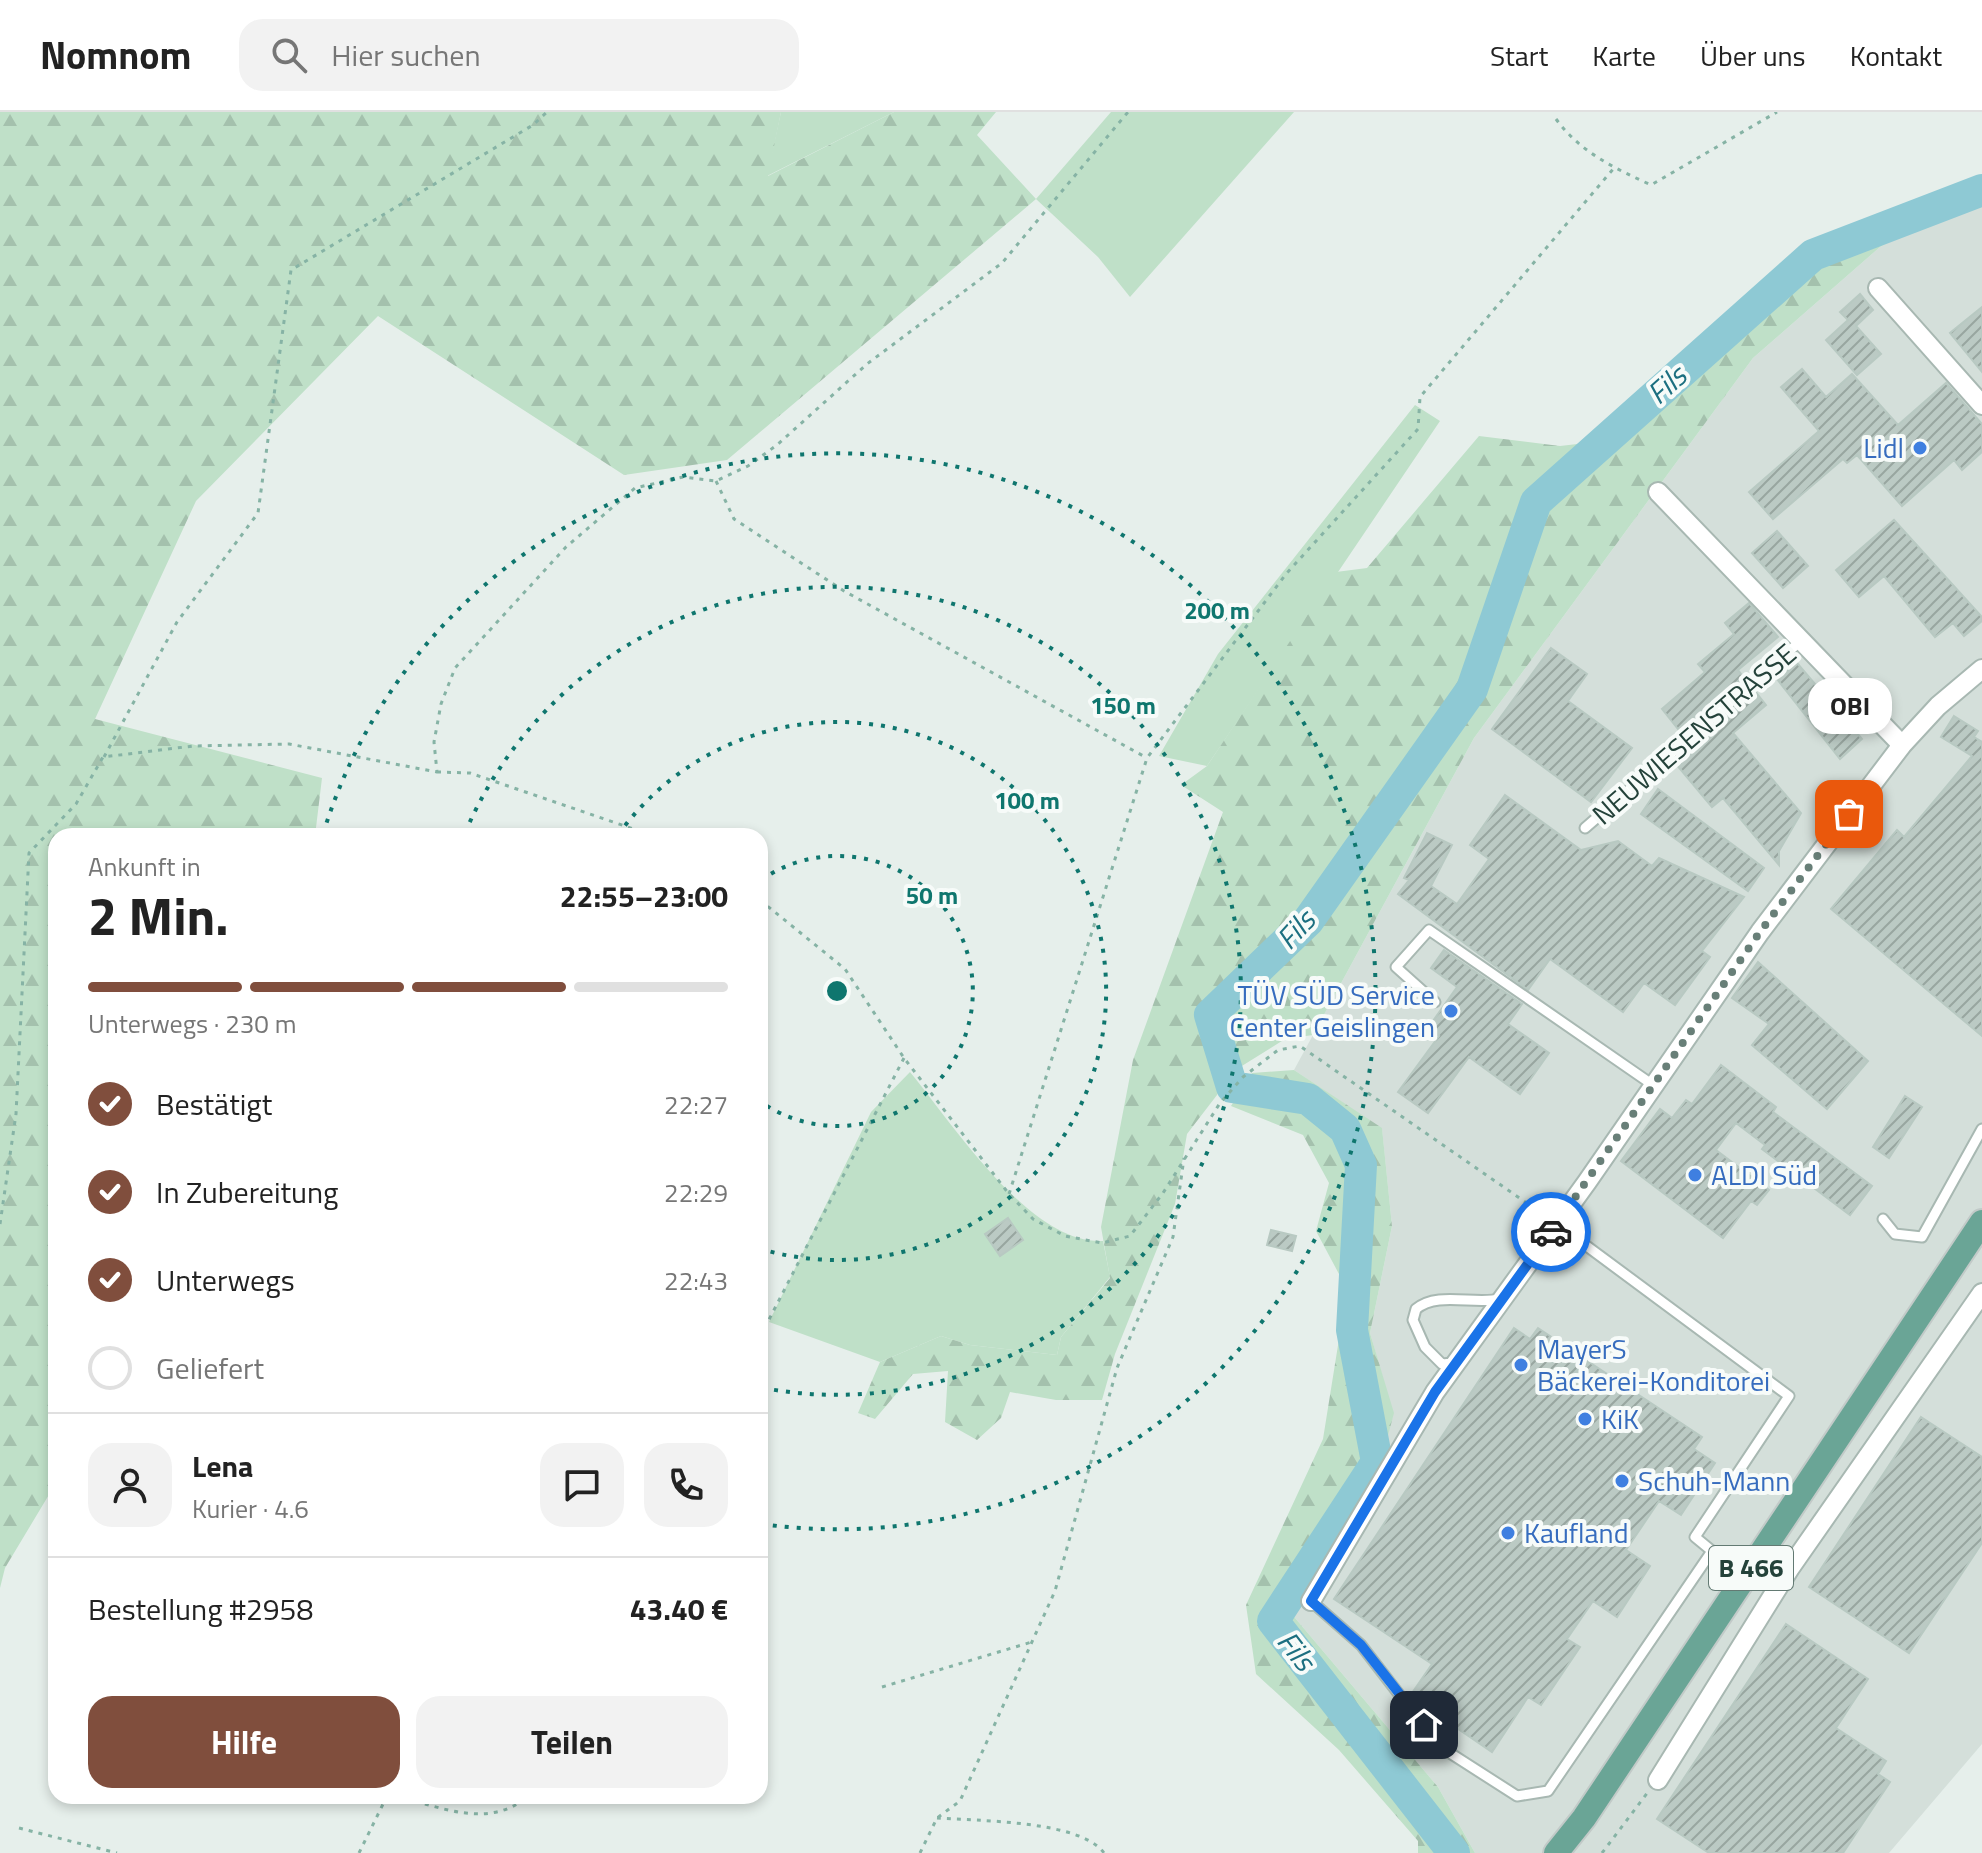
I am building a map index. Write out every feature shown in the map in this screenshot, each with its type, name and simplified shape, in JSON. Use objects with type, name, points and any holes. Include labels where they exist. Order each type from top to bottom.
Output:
[{"type":"main road","name":"B 466","points":[[1556,1853],[1584,1818],[1982,1222]]},
{"type":"street","points":[[1878,288],[1982,405]]},
{"type":"street","name":"NEUWIESENSTRASSE","points":[[1658,492],[1902,745]]},
{"type":"street","points":[[1311,1601],[1457,1362],[1760,932],[1902,745],[1938,706],[1982,669]]},
{"type":"street","points":[[1658,1780],[1790,1568],[1982,1293]]},
{"type":"lane","name":"NEUWIESENSTRASSE","points":[[1585,828],[1803,639]]},
{"type":"lane","points":[[1435,1002],[1396,967],[1429,930],[1653,1085]]},
{"type":"lane","points":[[1883,1219],[1895,1234],[1922,1237],[1982,1129]]},
{"type":"lane","points":[[1311,1601],[1361,1645],[1439,1746],[1517,1796],[1548,1791],[1712,1551],[1695,1537],[1789,1396],[1557,1224]]},
{"type":"lane","points":[[1457,1362],[1442,1364],[1433,1359],[1417,1333],[1413,1320],[1416,1309],[1436,1300],[1485,1302],[1503,1298]]},
{"type":"path","points":[[53,828],[76,804],[177,622],[258,513],[291,270],[533,125],[547,112]]},
{"type":"path","points":[[437,772],[434,742],[441,704],[455,668],[566,547],[635,488],[683,477],[716,481],[748,466],[777,445],[867,364],[1002,263],[1128,112]]},
{"type":"path","points":[[1556,119],[1571,140],[1614,168],[1651,185],[1777,112]]},
{"type":"path","points":[[1009,1194],[1147,758],[1286,574],[1418,429],[1420,397],[1614,168]]},
{"type":"path","points":[[716,481],[734,519],[844,591],[1147,758]]},
{"type":"path","points":[[103,757],[193,746],[289,744],[437,772],[470,773],[631,828]]},
{"type":"path","points":[[0,1224],[16,1114],[29,853],[48,833]]},
{"type":"path","points":[[768,906],[845,969],[904,1058],[1009,1194],[1033,1219],[1065,1236],[1102,1243],[1130,1236],[1163,1193],[1184,1155],[1220,1103],[1243,1077],[1278,1050],[1300,1046],[1557,1224]]},
{"type":"path","points":[[768,1322],[904,1058]]},
{"type":"path","points":[[920,1853],[937,1818],[960,1801],[1055,1591],[1117,1368],[1173,1237],[1184,1155]]},
{"type":"path","points":[[882,1687],[1035,1641]]},
{"type":"path","points":[[1602,1853],[1658,1780]]},
{"type":"path","points":[[359,1853],[383,1804]]},
{"type":"path","points":[[428,1804],[481,1817],[519,1804]]},
{"type":"path","points":[[937,1818],[1057,1830],[1096,1842],[1104,1853]]},
{"type":"path","points":[[19,1828],[117,1853]]},
{"type":"shaded area","points":[[1982,188],[1982,1744],[1889,1853],[1475,1853],[1438,1787],[1290,1612],[1298,1576],[1378,1473],[1393,1413],[1370,1333],[1392,1226],[1382,1129],[1294,1070],[1474,738],[1753,358],[1880,247]]},
{"type":"green space","points":[[0,112],[781,112],[768,176],[894,112],[996,112],[977,135],[1036,199],[727,460],[624,475],[378,316],[196,501],[95,719],[322,778],[316,828],[48,828],[48,1496],[5,1568],[0,1588]]},
{"type":"green space","points":[[781,112],[894,112],[767,176]]},
{"type":"green space","points":[[1111,112],[1294,112],[1130,297],[1098,257],[1036,199]]},
{"type":"green space","points":[[1947,208],[1880,247],[1753,358],[1474,738],[1313,1035],[1285,1039],[1237,1069],[1187,1134],[1175,1204],[1115,1354],[1102,1400],[1056,1400],[1010,1392],[1001,1418],[977,1440],[945,1422],[948,1371],[913,1374],[875,1419],[858,1413],[880,1362],[941,1336],[970,1345],[1057,1355],[1061,1337],[1110,1278],[1101,1227],[1133,1060],[1223,812],[1181,785],[1207,766],[1336,572],[1367,568],[1479,436],[1560,446],[1629,438],[1748,304]]},
{"type":"green space","points":[[1415,405],[1440,421],[1207,766],[1159,756],[1218,654]]},
{"type":"green space","points":[[1294,1070],[1382,1128],[1392,1226],[1370,1333],[1394,1413],[1378,1473],[1298,1576],[1290,1612],[1438,1787],[1475,1853],[1418,1853],[1418,1841],[1339,1750],[1256,1674],[1246,1605],[1323,1439],[1347,1289],[1316,1231],[1329,1183],[1303,1135],[1231,1106],[1252,1073]]},
{"type":"green space","points":[[910,1072],[995,1178],[1021,1203],[1048,1224],[1076,1237],[1103,1241],[1110,1277],[1061,1337],[1057,1355],[970,1345],[941,1336],[880,1362],[769,1322],[871,1112]]},
{"type":"building","points":[[1860,294],[1873,310],[1856,326],[1881,354],[1857,375],[1826,340],[1848,320],[1840,312]]},
{"type":"building","points":[[1982,307],[1982,372],[1950,333]]},
{"type":"building","points":[[1802,369],[1826,397],[1852,374],[1898,425],[1946,383],[1982,424],[1982,452],[1962,470],[1954,460],[1902,506],[1857,455],[1847,463],[1843,459],[1773,519],[1749,492],[1819,431],[1781,387]]},
{"type":"building","points":[[1894,520],[1982,617],[1982,621],[1964,636],[1953,623],[1935,637],[1884,576],[1859,597],[1836,570]]},
{"type":"building","points":[[1777,531],[1808,566],[1783,588],[1752,553]]},
{"type":"building","points":[[1749,603],[1778,637],[1738,670],[1745,679],[1682,734],[1662,709],[1705,672],[1698,664],[1734,634],[1725,623]]},
{"type":"building","points":[[1551,648],[1587,674],[1568,701],[1632,748],[1591,802],[1492,729]]},
{"type":"building","points":[[1797,663],[1862,739],[1840,759],[1777,679]]},
{"type":"building","points":[[1755,691],[1766,705],[1733,733],[1801,813],[1779,851],[1779,865],[1723,798],[1712,807],[1676,764]]},
{"type":"building","points":[[1954,716],[1978,731],[1974,737],[1982,742],[1982,1036],[1831,909],[1897,830],[1904,837],[1972,756],[1941,737]]},
{"type":"building","points":[[1658,789],[1764,868],[1748,891],[1641,814]]},
{"type":"building","points":[[1505,795],[1581,850],[1618,841],[1652,866],[1659,858],[1744,897],[1702,951],[1710,957],[1675,1005],[1644,983],[1623,1012],[1550,959],[1528,990],[1398,894],[1409,880],[1404,878],[1427,833],[1452,845],[1431,886],[1457,904],[1489,859],[1470,845]]},
{"type":"building","points":[[1444,950],[1522,1004],[1508,1024],[1549,1053],[1520,1094],[1469,1057],[1428,1113],[1398,1092],[1439,1036],[1428,1028],[1457,987],[1431,968]]},
{"type":"building","points":[[1758,962],[1868,1061],[1827,1109],[1752,1045],[1769,1024],[1732,998]]},
{"type":"building","points":[[1721,1065],[1776,1107],[1773,1112],[1872,1186],[1850,1215],[1762,1149],[1765,1145],[1736,1123],[1716,1150],[1769,1190],[1757,1205],[1751,1201],[1723,1238],[1621,1161],[1660,1109],[1672,1118],[1686,1100],[1692,1104]]},
{"type":"building","points":[[1905,1096],[1922,1107],[1889,1158],[1873,1147]]},
{"type":"building","points":[[1008,1218],[1023,1240],[1000,1256],[985,1234]]},
{"type":"building","points":[[1271,1230],[1296,1236],[1292,1251],[1267,1245]]},
{"type":"building","name":"Kaufland","points":[[1514,1328],[1530,1339],[1538,1328],[1702,1437],[1694,1449],[1715,1463],[1681,1515],[1659,1501],[1626,1550],[1650,1566],[1617,1617],[1593,1601],[1567,1639],[1580,1647],[1541,1705],[1528,1697],[1492,1752],[1410,1696],[1432,1664],[1334,1599]]},
{"type":"building","points":[[1921,1417],[1982,1457],[1982,1543],[1909,1653],[1809,1587]]},
{"type":"building","points":[[1786,1624],[1868,1679],[1836,1728],[1886,1761],[1878,1774],[1890,1782],[1843,1853],[1709,1853],[1657,1819]]},
{"type":"waterway","name":"Fils","points":[[1454,1853],[1273,1621],[1377,1462],[1352,1330],[1361,1165],[1345,1129],[1308,1099],[1232,1087],[1210,1015],[1308,921],[1472,689],[1536,502],[1813,255],[1982,190]]},
{"type":"way so far","points":[[1551,1232],[1760,932],[1849,814]]},
{"type":"place","name":"Lidl","points":[[1920,448]]},
{"type":"place","name":"OBI","points":[[1849,814]]},
{"type":"place","name":"TÜV SÜD Service Center Geislingen","points":[[1451,1011]]},
{"type":"place","name":"ALDI Süd","points":[[1695,1175]]},
{"type":"place","name":"MayerS Bäckerei-Konditorei","points":[[1521,1365]]},
{"type":"place","name":"KiK","points":[[1585,1419]]},
{"type":"place","name":"Schuh-Mann","points":[[1622,1481]]},
{"type":"place","name":"Kaufland","points":[[1508,1533]]},
{"type":"route","points":[[1424,1725],[1361,1645],[1311,1601],[1435,1392],[1551,1232]]}]
